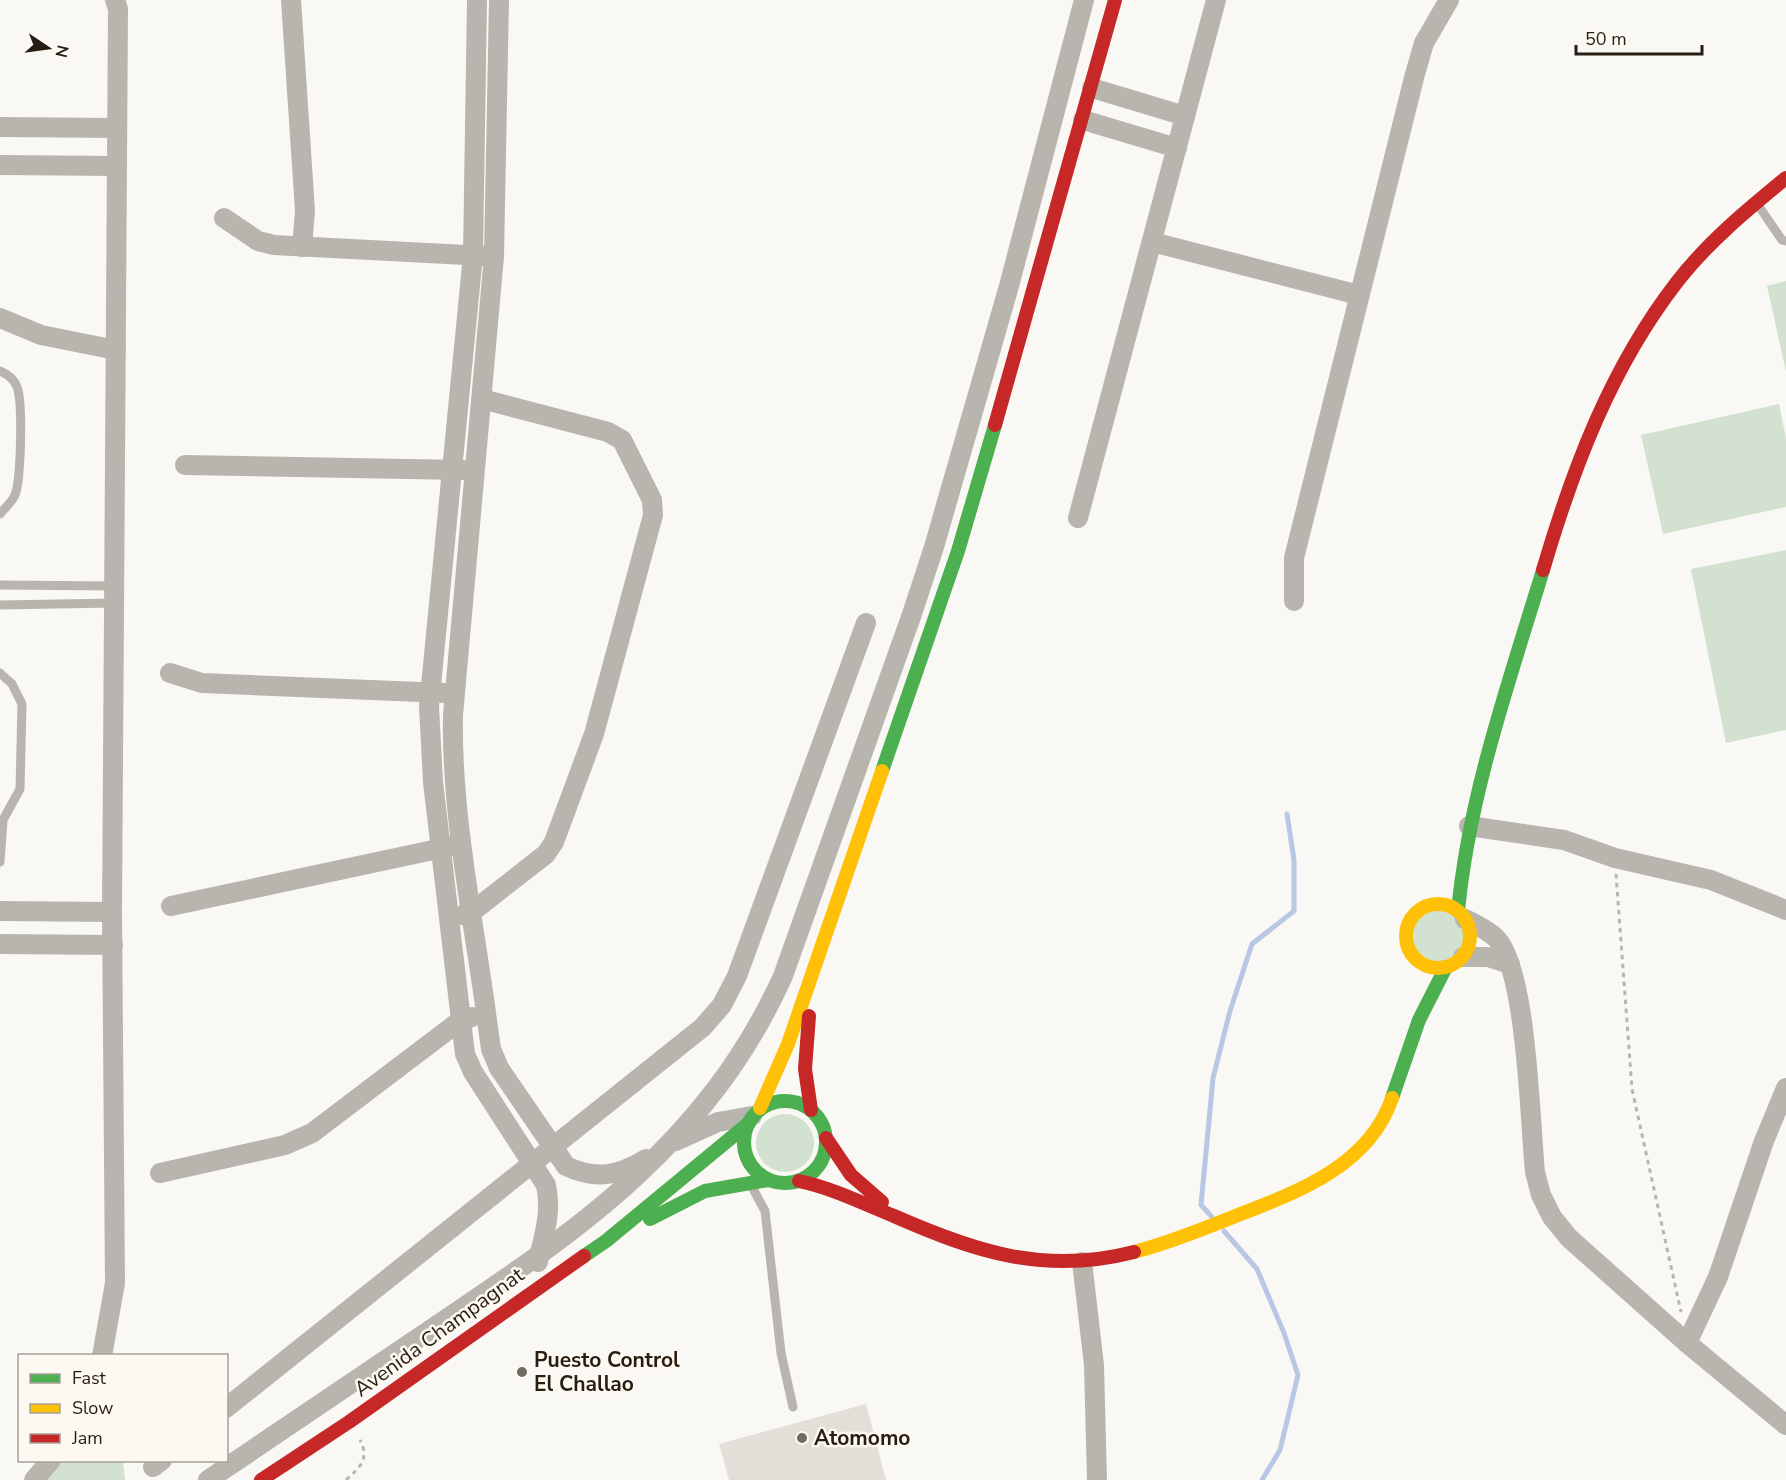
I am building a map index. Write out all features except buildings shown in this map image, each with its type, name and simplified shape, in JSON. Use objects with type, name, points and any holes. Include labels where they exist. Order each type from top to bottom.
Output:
[{"type":"main road","points":[[1115,0],[1035,292],[958,551],[788,1044],[744,1135],[746,1157],[751,1167],[768,1180],[778,1183],[799,1181],[823,1186],[935,1234],[994,1253],[1038,1261],[1082,1262],[1178,1238],[1280,1199],[1337,1170],[1355,1155],[1378,1128],[1394,1093],[1406,1053],[1428,996],[1446,967],[1463,957],[1470,938],[1462,915],[1469,826]]},
{"type":"main road","points":[[1450,867],[1469,826],[1554,528],[1591,425],[1645,323],[1704,249],[1755,200],[1786,178]]},
{"type":"main road","points":[[1412,971],[1405,934],[1408,924],[1413,915],[1430,904],[1440,886]]},
{"type":"main road","points":[[1430,904],[1450,906],[1462,915]]},
{"type":"main road","points":[[1410,953],[1426,966],[1446,967]]},
{"type":"main road","points":[[811,1110],[805,1047],[816,961]]},
{"type":"main road","points":[[1406,1053],[1411,1003]]},
{"type":"main road","points":[[754,1116],[780,1101],[802,1104],[811,1110],[824,1127],[826,1138],[823,1159],[809,1176],[799,1181]]},
{"type":"main road","name":"Avenida Champagnat","points":[[261,1480],[350,1422],[530,1292],[606,1241],[754,1116]]},
{"type":"main road","points":[[826,1138],[851,1175],[872,1195],[904,1219]]},
{"type":"main road","name":"Avenida Champagnat","points":[[606,1241],[705,1191],[768,1180]]},
{"type":"main road","name":"Avenida Champagnat","points":[[280,1480],[296,1458]]},
{"type":"street","points":[[102,1354],[115,1283],[112,912],[118,9],[115,0]]},
{"type":"street","points":[[291,0],[305,211],[302,248]]},
{"type":"street","points":[[477,0],[473,255],[430,693],[433,782],[465,1054],[473,1072],[546,1185],[549,1202],[530,1292]]},
{"type":"street","points":[[499,0],[494,256],[456,693],[453,753],[491,1049],[499,1068],[566,1167],[582,1174],[605,1176],[640,1163],[672,1143],[718,1122],[754,1116]]},
{"type":"street","points":[[208,1480],[539,1257],[618,1195],[672,1143],[745,1048],[783,976],[934,547],[1009,286],[1084,0]]},
{"type":"street","points":[[1078,518],[1216,0]]},
{"type":"street","points":[[1294,602],[1294,558],[1418,63],[1424,43],[1449,0]]},
{"type":"street","points":[[1092,88],[1185,116]]},
{"type":"street","points":[[1083,120],[1177,148]]},
{"type":"street","points":[[0,127],[117,128]]},
{"type":"street","points":[[0,165],[117,166]]},
{"type":"street","points":[[224,218],[258,242],[302,248],[494,256]]},
{"type":"street","points":[[1152,242],[1359,295]]},
{"type":"street","points":[[1009,286],[1035,292]]},
{"type":"street","points":[[0,318],[41,334],[116,350]]},
{"type":"street","points":[[449,920],[473,911],[546,854],[554,842],[594,734],[653,515],[652,500],[622,440],[608,432],[482,399]]},
{"type":"street","points":[[977,399],[1003,404]]},
{"type":"street","points":[[185,465],[476,470]]},
{"type":"street","points":[[934,547],[958,551]]},
{"type":"street","points":[[912,614],[935,618]]},
{"type":"street","points":[[228,1406],[531,1162],[703,1027],[722,1005],[737,976],[866,623]]},
{"type":"street","points":[[170,673],[202,683],[456,693]]},
{"type":"street","points":[[1469,826],[1548,837],[1615,858],[1711,880],[1773,907],[1786,910]]},
{"type":"street","points":[[171,906],[463,843]]},
{"type":"street","points":[[0,911],[112,912]]},
{"type":"street","points":[[1462,915],[1496,938],[1510,964],[1521,1006],[1533,1151],[1541,1195],[1552,1217],[1569,1238],[1687,1343],[1786,1425]]},
{"type":"street","points":[[0,944],[113,945]]},
{"type":"street","points":[[1463,957],[1488,957],[1510,964]]},
{"type":"street","points":[[160,1173],[285,1145],[312,1133],[461,1020],[486,1013]]},
{"type":"street","points":[[1687,1343],[1721,1268],[1744,1196],[1786,1088]]},
{"type":"street","points":[[1082,1262],[1094,1365],[1097,1480]]},
{"type":"street","points":[[34,1480],[50,1462]]},
{"type":"lane","points":[[1755,200],[1782,240],[1786,241]]},
{"type":"lane","points":[[0,371],[7,374],[16,384],[21,399],[18,482],[14,496],[0,514]]},
{"type":"lane","points":[[0,585],[115,594]]},
{"type":"lane","points":[[0,605],[115,594]]},
{"type":"lane","points":[[0,673],[12,684],[22,704],[20,789],[3,820],[0,862]]},
{"type":"lane","points":[[750,1183],[765,1211],[781,1353],[793,1407]]},
{"type":"path","points":[[1615,858],[1632,1089],[1687,1343]]},
{"type":"path","points":[[346,1480],[364,1461],[366,1451],[350,1422]]},
{"type":"green space","points":[[1786,281],[1786,372],[1767,286]]},
{"type":"green space","points":[[1779,404],[1786,438],[1786,507],[1663,534],[1641,435]]},
{"type":"green space","points":[[1786,550],[1786,730],[1726,743],[1691,569]]},
{"type":"green space","points":[[1437,907],[1452,912],[1460,920],[1465,935],[1460,950],[1452,958],[1437,963],[1422,958],[1414,950],[1409,935],[1414,920],[1422,912]]},
{"type":"green space","points":[[779,1114],[791,1114],[806,1122],[814,1137],[814,1149],[806,1164],[791,1172],[779,1172],[764,1164],[756,1149],[756,1137],[764,1122]]},
{"type":"green space","points":[[50,1462],[123,1462],[125,1480],[34,1480]]},
{"type":"waterway","points":[[1212,1217],[1201,1205],[1213,1078],[1230,1011],[1252,944],[1294,911],[1294,860],[1287,814]]},
{"type":"waterway","points":[[1224,1231],[1257,1269],[1284,1333],[1298,1375],[1280,1450],[1262,1480]]},
{"type":"traffic: fast","points":[[882,771],[958,551],[995,425]]},
{"type":"traffic: fast","points":[[1458,911],[1463,868],[1481,782],[1543,570]]},
{"type":"traffic: fast","points":[[1392,1098],[1419,1020],[1446,967]]},
{"type":"traffic: fast","points":[[777,1101],[793,1101],[808,1108],[819,1119],[826,1134],[826,1142],[823,1158],[814,1171],[793,1183],[777,1183],[762,1176],[751,1165],[744,1150],[744,1134],[751,1119],[762,1108],[777,1101]]},
{"type":"traffic: fast","points":[[584,1256],[606,1241],[749,1123]]},
{"type":"traffic: fast","points":[[650,1219],[705,1191],[768,1180]]},
{"type":"traffic: slow","points":[[760,1108],[788,1044],[882,771]]},
{"type":"traffic: slow","points":[[1438,904],[1450,906],[1461,913],[1468,924],[1470,936],[1468,948],[1461,959],[1450,966],[1438,968],[1426,966],[1415,959],[1408,948],[1406,936],[1408,924],[1415,913],[1426,906],[1438,904]]},
{"type":"traffic: slow","points":[[1134,1252],[1159,1245],[1257,1208],[1327,1174],[1348,1160],[1366,1142],[1381,1122],[1392,1098]]},
{"type":"traffic: jam","points":[[995,425],[1115,0]]},
{"type":"traffic: jam","points":[[1543,570],[1581,456],[1632,349],[1689,267],[1728,227],[1786,178]]},
{"type":"traffic: jam","points":[[809,1016],[805,1069],[811,1110]]},
{"type":"traffic: jam","points":[[826,1138],[851,1175],[882,1202]]},
{"type":"traffic: jam","points":[[799,1181],[835,1192],[954,1240],[1011,1256],[1070,1261],[1101,1259],[1134,1252]]},
{"type":"traffic: jam","points":[[261,1480],[349,1422],[584,1256]]},
{"type":"place","name":"Puesto Control El Challao","points":[[522,1372]]},
{"type":"place","name":"Atomomo","points":[[802,1438]]}]
